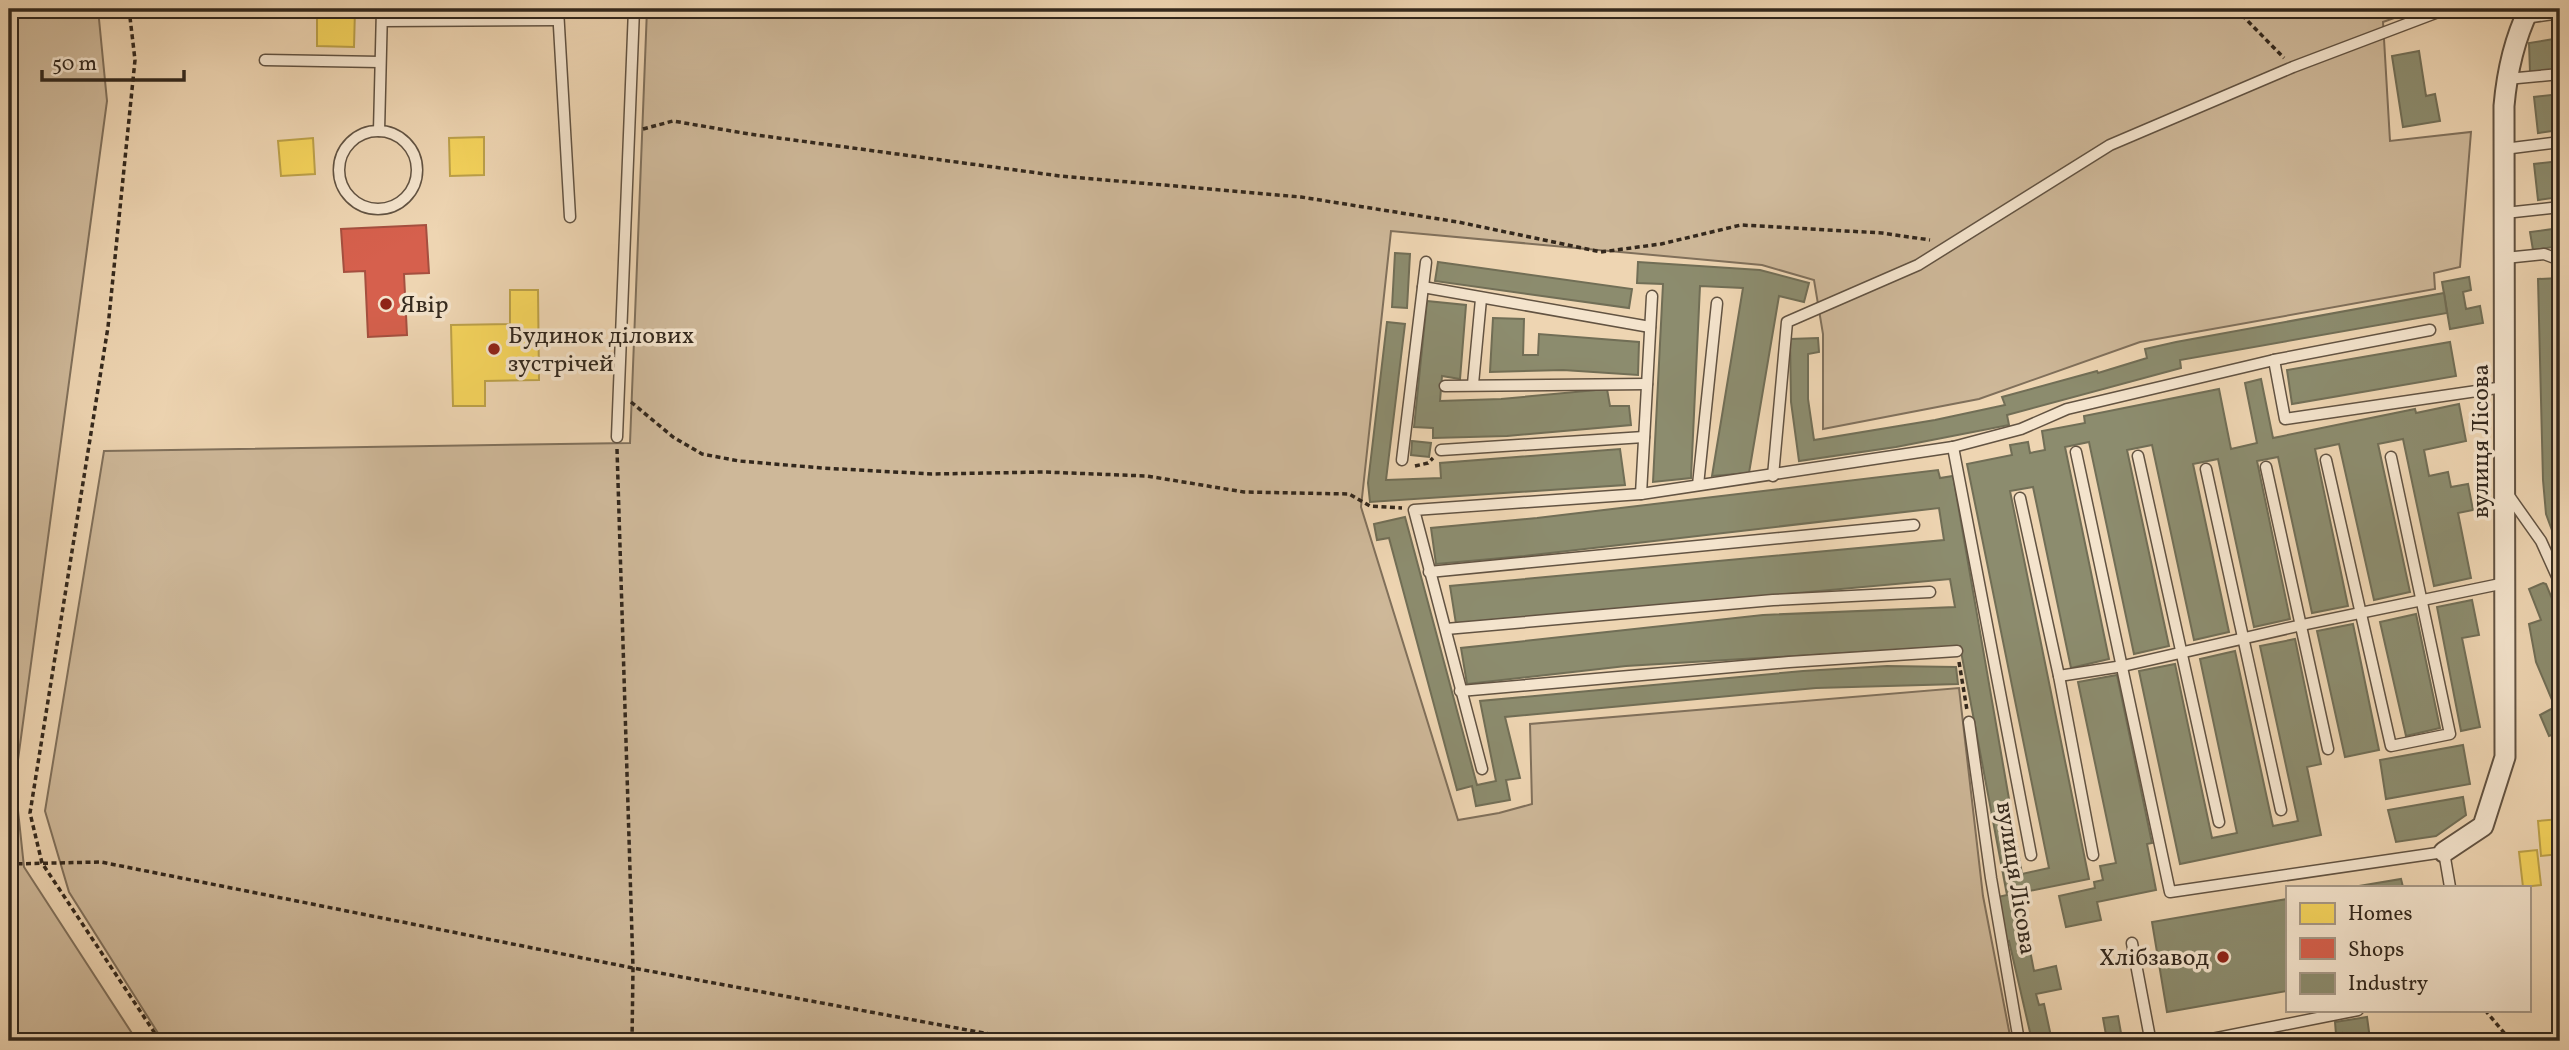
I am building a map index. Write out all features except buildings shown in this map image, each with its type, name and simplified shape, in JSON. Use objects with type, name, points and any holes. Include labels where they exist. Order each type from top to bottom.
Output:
[{"type":"street","name":"вулиця Лісова","points":[[2444,852],[2483,826],[2505,757],[2503,149],[2506,79],[2515,41],[2527,13]]},
{"type":"lane","points":[[379,131],[382,9]]},
{"type":"lane","points":[[558,9],[570,217]]},
{"type":"lane","points":[[617,437],[634,9]]},
{"type":"lane","points":[[1773,475],[1787,322],[1918,265],[2110,145],[2293,67],[2446,9]]},
{"type":"lane","points":[[2527,13],[2560,13]]},
{"type":"lane","points":[[383,21],[558,20]]},
{"type":"lane","points":[[265,60],[380,62]]},
{"type":"lane","points":[[2506,79],[2560,74]]},
{"type":"lane","points":[[379,131],[404,140],[413,150],[417,163],[414,188],[406,199],[383,210],[370,209],[348,196],[341,184],[339,172],[340,159],[346,147],[368,132],[379,131]]},
{"type":"lane","points":[[2503,149],[2560,142]]},
{"type":"lane","points":[[2505,213],[2560,207]]},
{"type":"lane","points":[[2505,258],[2544,254],[2560,260]]},
{"type":"lane","points":[[1402,460],[1426,262]]},
{"type":"lane","points":[[1423,287],[1650,327]]},
{"type":"lane","points":[[1641,494],[1652,296]]},
{"type":"lane","points":[[1473,384],[1481,299]]},
{"type":"lane","points":[[1698,485],[1717,303]]},
{"type":"lane","points":[[1482,769],[1414,510],[1641,494],[1953,447],[2021,429],[2067,409],[2274,360],[2430,330]]},
{"type":"lane","points":[[2274,360],[2284,419],[2504,387]]},
{"type":"lane","points":[[1445,386],[1647,384]]},
{"type":"lane","points":[[1441,450],[1644,437]]},
{"type":"lane","points":[[1953,447],[2031,855]]},
{"type":"lane","points":[[2076,452],[2170,891],[2444,852],[2450,886]]},
{"type":"lane","points":[[2138,456],[2219,822]]},
{"type":"lane","points":[[2326,460],[2391,746],[2450,734],[2391,457]]},
{"type":"lane","points":[[2266,467],[2328,749]]},
{"type":"lane","points":[[2206,469],[2281,810]]},
{"type":"lane","points":[[2505,491],[2541,541],[2560,583]]},
{"type":"lane","points":[[2020,498],[2059,676],[2093,855]]},
{"type":"lane","points":[[1429,572],[1914,525]]},
{"type":"lane","points":[[2059,676],[2123,666],[2182,651],[2505,583]]},
{"type":"lane","points":[[1446,629],[1773,600],[1930,592]]},
{"type":"lane","points":[[1460,691],[1789,662],[1957,651]]},
{"type":"lane","name":"вулиця Лісова","points":[[1969,722],[2018,1041]]},
{"type":"lane","points":[[2132,943],[2150,1038],[2153,1041]]},
{"type":"lane","points":[[2202,1041],[2348,1012]]},
{"type":"path","points":[[129,9],[135,60],[108,327],[30,813],[42,863],[160,1041]]},
{"type":"path","points":[[2236,9],[2293,67]]},
{"type":"path","points":[[629,133],[673,121],[749,134],[1060,176],[1301,197],[1458,222],[1601,252],[1661,244],[1741,225],[1882,233],[1953,243]]},
{"type":"path","points":[[619,392],[673,437],[702,454],[738,460],[932,474],[1044,472],[1147,476],[1244,492],[1349,494],[1370,506],[1414,510]]},
{"type":"path","points":[[617,437],[633,968],[632,1041]]},
{"type":"path","points":[[1402,460],[1410,467],[1428,463],[1441,450]]},
{"type":"path","points":[[1957,651],[1969,722]]},
{"type":"path","points":[[9,864],[101,862],[633,968],[1027,1041]]},
{"type":"path","points":[[2488,1012],[2511,1041]]},
{"type":"shaded area","points":[[9,9],[98,9],[107,101],[15,782],[24,867],[137,1041],[9,1041]]},
{"type":"shaded area","points":[[647,9],[2419,9],[2383,22],[2390,141],[2471,132],[2460,267],[2434,273],[2435,289],[2140,342],[1979,399],[1823,429],[1823,334],[1814,280],[1762,265],[1391,231],[1361,507],[1458,820],[1532,804],[1530,724],[1959,688],[1983,896],[2011,1041],[163,1041],[69,892],[45,811],[104,451],[630,443]]},
{"type":"place","name":"Явір","points":[[386,304]]},
{"type":"place","name":"Будинок ділових зустрічей","points":[[494,349]]},
{"type":"place","name":"Хлібзавод","points":[[2223,957]]}]
